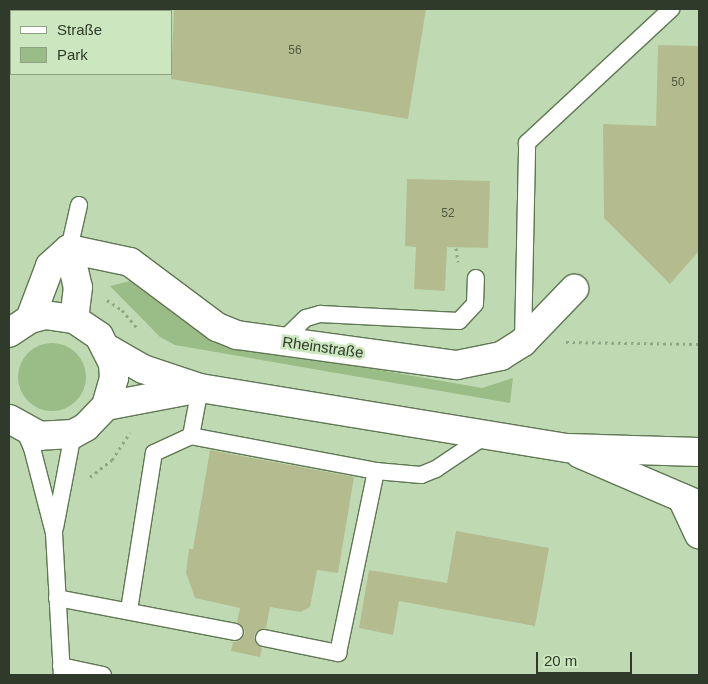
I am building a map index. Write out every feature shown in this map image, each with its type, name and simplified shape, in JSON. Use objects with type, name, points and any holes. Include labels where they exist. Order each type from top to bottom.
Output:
[{"type":"main road","name":"Rheinstraße","points":[[69,249],[130,262],[217,326],[237,335],[457,365],[501,356],[523,342],[574,289]]},
{"type":"main road","points":[[20,326],[50,266],[69,249],[78,287],[74,319]]},
{"type":"main road","points":[[17,424],[40,436],[73,434],[97,418],[106,406],[114,378],[108,349],[99,336],[74,319],[45,315],[20,326]]},
{"type":"main road","points":[[108,349],[143,369],[200,388],[568,448],[699,452]]},
{"type":"main road","points":[[106,406],[200,388]]},
{"type":"main road","points":[[568,448],[691,502],[699,534]]},
{"type":"lane","points":[[523,342],[527,143],[671,9]]},
{"type":"lane","points":[[69,249],[80,205]]},
{"type":"lane","points":[[282,341],[306,318],[320,314],[459,321],[475,304],[476,278]]},
{"type":"lane","points":[[191,436],[200,388]]},
{"type":"lane","points":[[17,424],[32,448],[54,532],[62,670],[103,675]]},
{"type":"lane","points":[[54,532],[73,434]]},
{"type":"lane","points":[[128,610],[154,453],[191,436],[376,471],[421,475],[436,469],[488,434]]},
{"type":"lane","points":[[264,638],[338,653],[376,471]]},
{"type":"lane","points":[[57,598],[128,610],[235,632]]},
{"type":"path","points":[[523,342],[699,344]]},
{"type":"green space","points":[[130,281],[145,287],[220,342],[482,388],[513,378],[510,403],[175,345],[160,337],[110,286]]},
{"type":"green space","points":[[59,343],[71,349],[80,358],[86,370],[84,390],[76,401],[59,411],[45,411],[28,401],[20,390],[18,370],[28,353],[39,345]]},
{"type":"building","points":[[174,9],[426,9],[408,119],[171,79]]},
{"type":"building","points":[[658,45],[699,46],[699,251],[670,284],[604,218],[603,124],[656,126]]},
{"type":"building","points":[[407,179],[490,181],[488,248],[447,247],[445,291],[414,289],[416,247],[405,246]]},
{"type":"building","points":[[210,450],[354,477],[338,573],[317,570],[310,607],[301,612],[270,607],[266,628],[257,631],[254,636],[257,645],[262,648],[260,657],[231,651],[233,642],[239,641],[245,634],[244,628],[237,622],[240,608],[195,598],[186,573],[189,549],[193,549]]},
{"type":"building","points":[[456,531],[549,548],[535,626],[399,601],[393,635],[359,628],[369,570],[447,583]]}]
